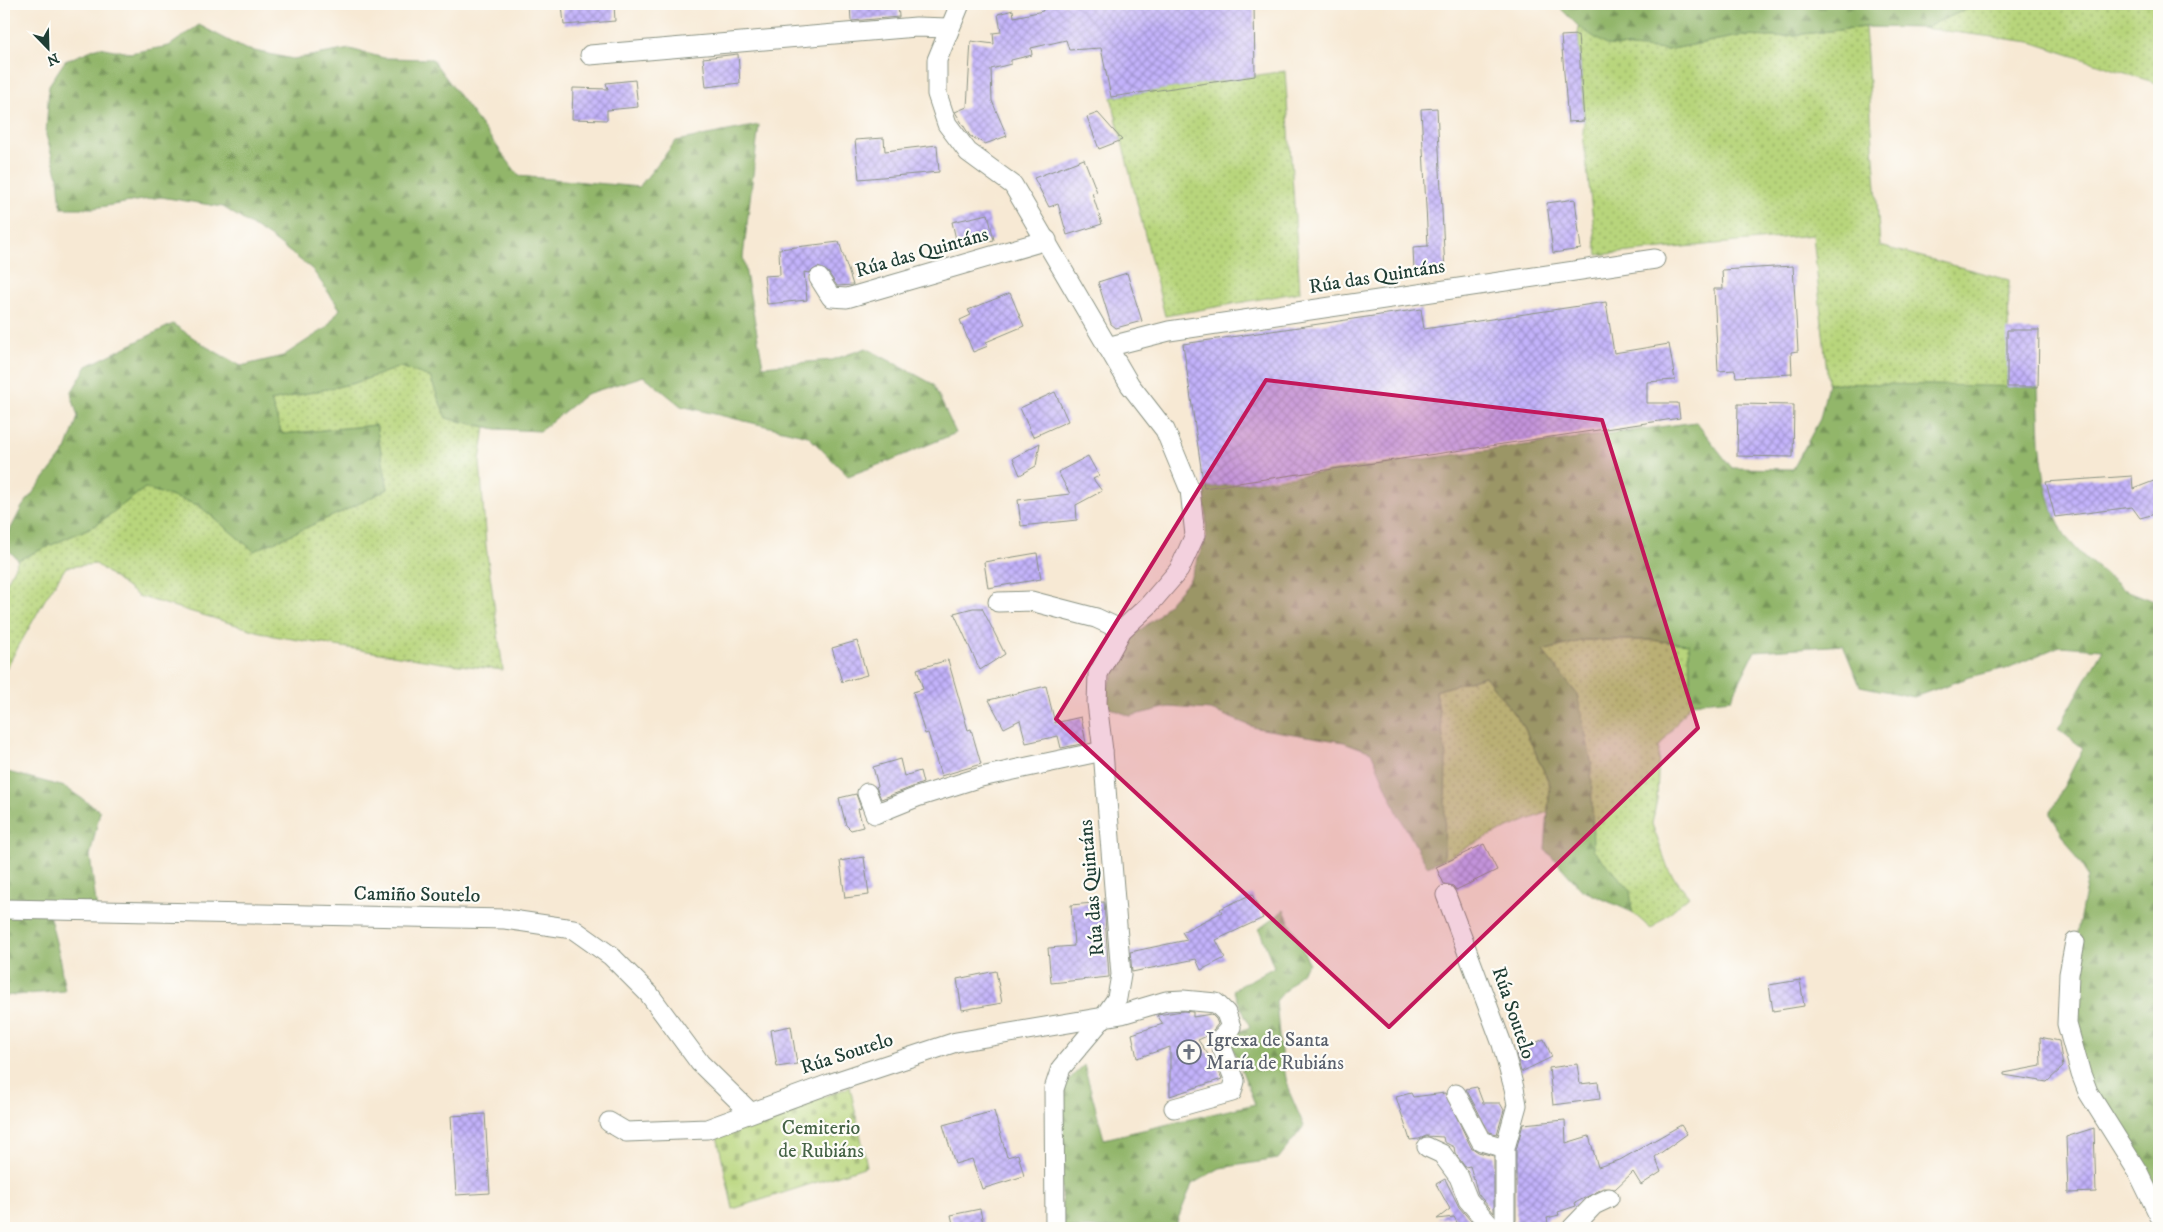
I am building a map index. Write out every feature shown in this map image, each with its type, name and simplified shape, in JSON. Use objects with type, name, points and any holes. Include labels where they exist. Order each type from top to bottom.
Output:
[{"type":"street","name":"Rúa das Quintáns","points":[[960,4],[937,60],[937,94],[947,124],[968,152],[1013,185],[1130,385],[1165,430],[1190,490],[1195,535],[1179,570],[1148,606],[1122,630],[1098,674],[1097,704],[1103,751],[1121,975],[1117,998],[1104,1017]]},
{"type":"street","points":[[590,55],[916,27],[949,28]]},
{"type":"street","name":"Rúa das Quintáns","points":[[819,278],[831,297],[847,298],[1046,240]]},
{"type":"street","name":"Rúa das Quintáns","points":[[1107,347],[1169,331],[1655,259]]},
{"type":"street","points":[[998,602],[1031,601],[1096,618],[1122,630]]},
{"type":"street","points":[[867,793],[875,814],[981,777],[1103,751]]},
{"type":"street","name":"Rúa Soutelo","points":[[1446,895],[1502,1044],[1514,1088],[1516,1105],[1505,1148],[1505,1220],[1501,1228]]},
{"type":"street","name":"Camiño Soutelo","points":[[4,909],[505,919],[573,929],[611,956],[649,994],[700,1063],[750,1112]]},
{"type":"street","points":[[2075,942],[2069,974],[2067,1024],[2081,1074],[2088,1092],[2138,1172],[2159,1215]]},
{"type":"street","name":"Rúa Soutelo","points":[[609,1122],[626,1132],[707,1129],[750,1112],[956,1042],[1122,1014],[1166,1001],[1183,1000],[1216,1003],[1226,1013],[1232,1027],[1220,1040],[1235,1081],[1232,1092],[1174,1108]]},
{"type":"street","points":[[1056,1228],[1054,1089],[1061,1068],[1104,1017]]},
{"type":"street","points":[[1456,1094],[1481,1141],[1505,1148]]},
{"type":"street","points":[[1427,1147],[1442,1154],[1458,1177],[1468,1200],[1492,1228]]},
{"type":"street","points":[[1572,1228],[1594,1205],[1609,1198]]},
{"type":"highlighted area","points":[[1266,380],[1602,420],[1698,728],[1389,1027],[1056,719]]},
{"type":"green space","points":[[1556,4],[1970,4],[1970,8],[1923,28],[1865,27],[1777,37],[1739,36],[1667,50],[1606,45],[1579,27]]},
{"type":"green space","points":[[1970,4],[2159,4],[2159,84],[2031,42],[1923,28],[1970,8]]},
{"type":"green space","points":[[199,25],[245,49],[293,59],[350,49],[384,58],[432,59],[519,176],[639,187],[676,141],[759,125],[743,257],[763,366],[832,360],[866,348],[933,384],[956,433],[848,476],[808,436],[681,406],[644,376],[586,394],[540,431],[496,429],[446,418],[430,377],[400,367],[355,383],[271,401],[282,434],[376,425],[388,489],[254,551],[198,505],[145,488],[96,525],[18,560],[4,545],[4,542],[22,507],[66,450],[78,417],[71,393],[87,366],[173,324],[207,347],[241,366],[283,356],[326,328],[340,309],[312,269],[270,237],[223,207],[161,197],[94,208],[61,208],[58,177],[46,135],[49,85],[65,61],[99,47],[130,53],[169,46]]},
{"type":"green space","points":[[1579,27],[1620,46],[1667,50],[1739,36],[1777,37],[1865,27],[1880,246],[2009,280],[2007,387],[1828,383],[1813,235],[1597,255],[1583,133]]},
{"type":"green space","points":[[1285,71],[1300,292],[1165,316],[1111,97]]},
{"type":"green space","points":[[400,367],[430,377],[446,418],[485,427],[480,461],[486,546],[503,670],[442,663],[274,636],[138,596],[96,564],[66,567],[47,596],[4,672],[4,588],[18,560],[96,525],[145,488],[198,505],[254,550],[346,510],[388,489],[376,425],[282,434],[271,401],[355,383]]},
{"type":"green space","points":[[1828,383],[2038,387],[2040,442],[2045,482],[2052,508],[2065,536],[2082,555],[2123,589],[2154,601],[2159,597],[2159,1191],[2095,1101],[2079,1066],[2069,974],[2088,876],[2050,814],[2083,748],[2058,729],[2103,649],[2060,646],[2010,667],[1970,677],[1914,697],[1860,686],[1843,645],[1755,651],[1731,699],[1691,703],[1689,644],[1650,640],[1585,640],[1543,651],[1577,694],[1591,760],[1593,850],[1630,889],[1632,912],[1582,890],[1545,849],[1550,785],[1524,727],[1485,676],[1436,691],[1446,756],[1444,859],[1427,866],[1398,814],[1371,752],[1344,742],[1256,728],[1211,710],[1169,707],[1130,716],[1105,706],[1107,688],[1132,636],[1156,618],[1190,579],[1206,537],[1206,512],[1200,489],[1696,422],[1732,468],[1793,469],[1820,419]]},
{"type":"green space","points":[[1585,640],[1650,640],[1689,644],[1691,703],[1659,747],[1657,799],[1652,824],[1669,871],[1689,896],[1651,929],[1632,912],[1630,889],[1593,850],[1591,811],[1543,651]]},
{"type":"green space","points":[[1485,676],[1524,727],[1550,785],[1548,812],[1491,835],[1444,859],[1444,818],[1436,690]]},
{"type":"green space","points":[[4,771],[65,787],[100,811],[90,856],[97,911],[48,910],[58,950],[65,991],[4,996]]},
{"type":"green space","points":[[1284,910],[1309,963],[1276,1001],[1280,1046],[1288,1089],[1304,1126],[1278,1159],[1220,1168],[1192,1184],[1176,1224],[1172,1228],[1063,1228],[1057,1091],[1084,1065],[1104,1139],[1255,1104],[1228,1036],[1250,1027],[1233,990],[1274,967],[1259,929]]},
{"type":"green space","name":"Cemiterio de Rubiáns","points":[[850,1087],[867,1166],[733,1209],[717,1136]]},
{"type":"building","points":[[562,4],[614,4],[615,21],[564,25]]},
{"type":"building","points":[[850,4],[898,4],[899,17],[851,21]]},
{"type":"building","points":[[1041,4],[1254,4],[1255,76],[1111,97],[1101,48],[1069,50],[1066,40],[1031,48],[1032,55],[1011,60],[1011,64],[991,69],[992,101],[1007,136],[985,144],[970,136],[955,112],[967,107],[971,41],[994,44],[993,33],[1001,32],[998,14],[1013,10],[1014,17],[1043,11]]},
{"type":"building","points":[[1578,35],[1584,121],[1568,122],[1561,36]]},
{"type":"building","points":[[738,54],[740,83],[706,87],[703,58]]},
{"type":"building","points":[[635,80],[638,107],[607,110],[607,120],[572,119],[573,88],[608,89],[606,83]]},
{"type":"building","points":[[1437,108],[1445,271],[1414,272],[1413,247],[1428,246],[1421,109]]},
{"type":"building","points":[[1098,113],[1122,140],[1099,149],[1087,117]]},
{"type":"building","points":[[884,138],[885,151],[937,145],[939,172],[859,179],[855,140]]},
{"type":"building","points":[[1084,159],[1097,192],[1092,193],[1102,224],[1067,235],[1058,204],[1049,207],[1034,178]]},
{"type":"building","points":[[1575,199],[1581,249],[1553,253],[1547,203]]},
{"type":"building","points":[[988,214],[994,240],[958,248],[952,222]]},
{"type":"building","points":[[839,242],[853,285],[837,286],[828,272],[818,267],[809,273],[804,272],[807,300],[767,304],[764,276],[780,275],[779,249]]},
{"type":"building","points":[[1793,266],[1798,351],[1791,352],[1792,374],[1736,377],[1735,370],[1718,371],[1714,289],[1723,289],[1722,270]]},
{"type":"building","points":[[1127,273],[1142,321],[1116,328],[1111,324],[1098,282]]},
{"type":"building","points":[[1010,293],[1024,326],[986,342],[988,346],[973,352],[960,320],[971,315],[968,310]]},
{"type":"building","points":[[1606,302],[1614,353],[1669,344],[1675,380],[1647,382],[1647,403],[1678,403],[1680,418],[1204,488],[1183,344],[1421,309],[1424,329]]},
{"type":"building","points":[[2007,330],[2039,330],[2038,387],[2007,387]]},
{"type":"building","points":[[1055,392],[1068,421],[1033,437],[1020,408]]},
{"type":"building","points":[[1738,404],[1794,405],[1793,457],[1737,456]]},
{"type":"building","points":[[1040,443],[1036,466],[1020,475],[1013,458]]},
{"type":"building","points":[[1088,456],[1099,476],[1093,479],[1102,491],[1076,505],[1077,520],[1021,526],[1018,500],[1070,494],[1058,472]]},
{"type":"building","points":[[2132,476],[2133,489],[2159,479],[2159,513],[2140,518],[2132,507],[2055,517],[2046,482]]},
{"type":"building","points":[[1037,553],[1041,579],[988,588],[984,562]]},
{"type":"building","points":[[973,608],[982,608],[1005,654],[980,670],[954,613]]},
{"type":"building","points":[[857,641],[867,675],[842,682],[832,648]]},
{"type":"building","points":[[948,660],[968,730],[971,729],[981,764],[941,776],[928,733],[925,734],[913,692],[923,689],[917,669]]},
{"type":"building","points":[[1046,686],[1055,723],[1081,717],[1086,743],[1061,748],[1058,736],[1026,743],[1020,720],[1004,728],[989,700]]},
{"type":"building","points":[[900,759],[904,776],[920,771],[923,783],[881,799],[876,787],[878,786],[873,767]]},
{"type":"building","points":[[856,794],[861,808],[858,809],[863,827],[851,830],[846,825],[839,798]]},
{"type":"building","points":[[1484,844],[1497,870],[1456,890],[1453,886],[1444,884],[1436,867]]},
{"type":"building","points":[[864,857],[869,895],[845,898],[840,861]]},
{"type":"building","points":[[1252,894],[1263,918],[1216,940],[1225,958],[1201,970],[1196,959],[1132,972],[1130,952],[1187,940],[1182,932],[1222,912],[1220,909]]},
{"type":"building","points":[[1104,902],[1109,977],[1051,983],[1048,948],[1074,946],[1071,905]]},
{"type":"building","points":[[996,971],[1002,1003],[962,1010],[957,979]]},
{"type":"building","points":[[1800,980],[1804,1006],[1773,1011],[1769,985]]},
{"type":"building","name":"Igrexa de Santa María de Rubiáns","points":[[1183,1011],[1193,1012],[1193,1017],[1211,1014],[1216,1019],[1218,1024],[1209,1035],[1198,1040],[1217,1067],[1222,1079],[1170,1096],[1170,1047],[1137,1058],[1132,1034],[1163,1024],[1157,1015]]},
{"type":"building","points":[[791,1026],[797,1064],[777,1067],[771,1030]]},
{"type":"building","points":[[2040,1037],[2059,1041],[2063,1067],[2047,1082],[2004,1075],[2004,1073],[2041,1066]]},
{"type":"building","points":[[1544,1039],[1552,1057],[1521,1072],[1516,1052]]},
{"type":"building","points":[[1577,1064],[1580,1084],[1598,1082],[1600,1099],[1553,1105],[1549,1068]]},
{"type":"building","points":[[1477,1087],[1483,1103],[1500,1103],[1504,1110],[1497,1134],[1489,1132],[1466,1089]]},
{"type":"building","points":[[1411,1093],[1413,1097],[1445,1093],[1471,1147],[1478,1152],[1494,1156],[1494,1213],[1478,1194],[1470,1166],[1465,1167],[1455,1153],[1454,1147],[1444,1142],[1443,1137],[1426,1136],[1410,1140],[1396,1097]]},
{"type":"building","points":[[994,1111],[1007,1157],[1018,1154],[1024,1176],[982,1189],[972,1159],[955,1164],[943,1125]]},
{"type":"building","points":[[485,1114],[490,1193],[456,1195],[451,1116]]},
{"type":"building","points":[[1565,1120],[1566,1143],[1589,1136],[1598,1167],[1620,1160],[1681,1125],[1687,1134],[1655,1157],[1661,1172],[1641,1185],[1633,1172],[1615,1189],[1604,1188],[1575,1203],[1576,1206],[1558,1212],[1559,1215],[1547,1218],[1549,1228],[1513,1228],[1516,1220],[1516,1150],[1523,1124]]},
{"type":"building","points":[[2094,1128],[2096,1192],[2068,1193],[2066,1137]]},
{"type":"building","points":[[1445,1179],[1459,1207],[1477,1228],[1460,1228],[1454,1217],[1437,1219],[1450,1209],[1436,1184]]},
{"type":"building","points":[[980,1209],[984,1228],[954,1228],[951,1215]]},
{"type":"place","name":"Igrexa de Santa María de Rubiáns","points":[[1189,1052]]}]
